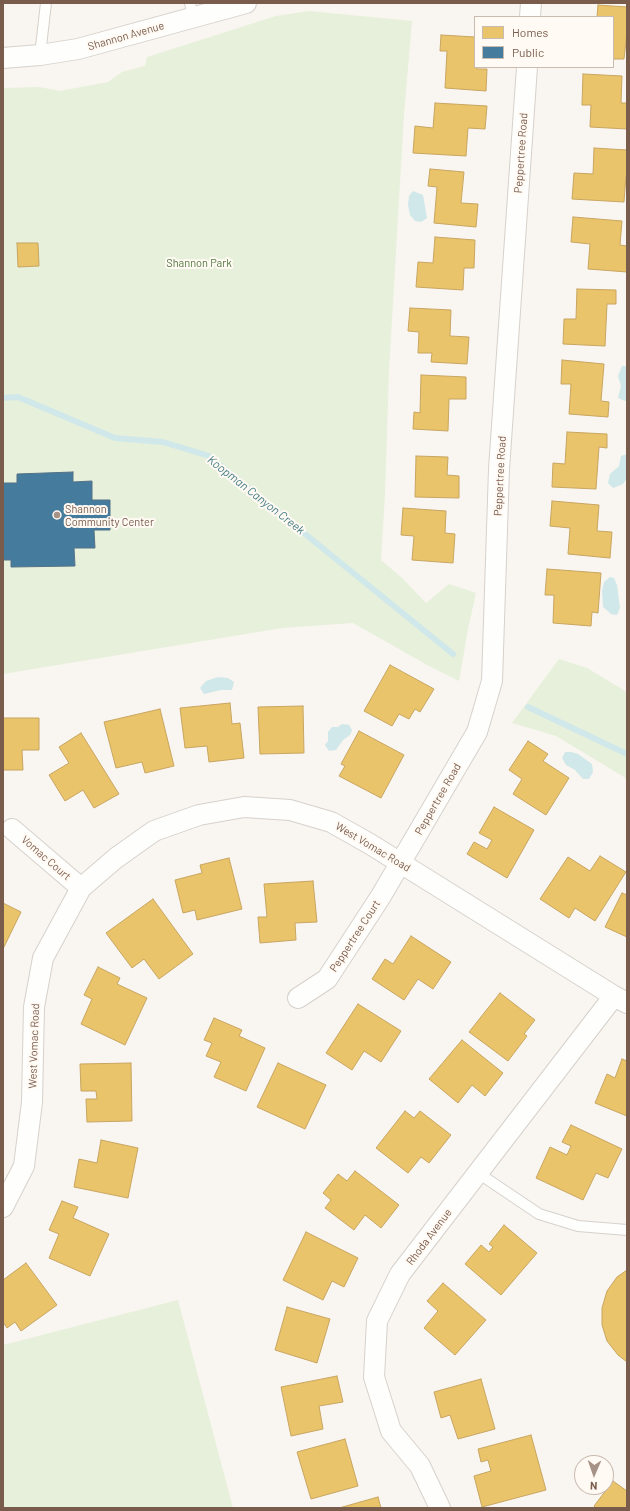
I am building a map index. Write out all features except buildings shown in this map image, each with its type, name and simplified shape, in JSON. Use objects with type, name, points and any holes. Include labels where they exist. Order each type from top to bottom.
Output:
[{"type":"street","name":"Shannon Avenue","points":[[3,58],[40,55],[78,49],[192,10],[246,3]]},
{"type":"street","points":[[530,16],[531,3]]},
{"type":"street","name":"Peppertree Road","points":[[401,863],[477,732],[492,682],[499,469],[527,68]]},
{"type":"street","name":"West Vomac Road","points":[[3,1206],[24,1166],[32,1102],[34,1007],[43,958],[81,888],[116,858],[154,831],[199,815],[244,807],[290,810],[330,822],[370,844],[620,999]]},
{"type":"street","name":"Vomac Court","points":[[12,829],[81,888]]},
{"type":"street","name":"Peppertree Court","points":[[298,998],[327,979],[401,863]]},
{"type":"street","name":"Rhoda Avenue","points":[[440,1508],[420,1466],[391,1431],[374,1377],[377,1320],[400,1274],[478,1173],[620,999]]},
{"type":"lane","points":[[40,55],[46,3]]},
{"type":"lane","points":[[478,1173],[539,1214],[578,1226],[627,1230]]},
{"type":"green space","name":"Shannon Park","points":[[309,11],[412,21],[404,114],[389,371],[385,494],[381,560],[402,578],[426,603],[449,584],[476,593],[459,681],[429,666],[353,623],[282,628],[3,674],[3,88],[39,87],[60,91],[108,82],[122,72],[145,66],[147,57],[276,16]]},
{"type":"green space","points":[[559,659],[587,668],[627,692],[627,780],[556,736],[512,723]]},
{"type":"green space","points":[[178,1300],[233,1508],[3,1508],[3,1345]]},
{"type":"water","points":[[413,191],[423,195],[427,218],[421,222],[415,221],[410,215],[408,205],[409,196]]},
{"type":"water","points":[[622,366],[627,366],[627,400],[625,401],[618,398],[621,386],[618,376]]},
{"type":"water","points":[[627,454],[627,478],[623,484],[613,488],[608,483],[610,474],[619,466],[621,456]]},
{"type":"water","points":[[610,577],[614,578],[617,585],[620,608],[617,615],[611,614],[603,607],[602,591],[604,582]]},
{"type":"water","points":[[218,677],[228,678],[234,682],[232,690],[221,690],[204,694],[200,688],[206,681]]},
{"type":"water","points":[[342,724],[349,725],[352,730],[350,735],[343,740],[336,750],[329,751],[325,745],[328,741],[328,732],[332,727],[338,727]]},
{"type":"water","points":[[565,752],[578,754],[592,764],[593,772],[589,779],[583,779],[575,770],[566,765],[562,758]]},
{"type":"waterway","name":"Koopman Canyon Creek","points":[[3,398],[18,397],[115,438],[163,442],[209,456],[453,654]]},
{"type":"waterway","name":"Koopman Canyon Creek","points":[[528,707],[627,754]]},
{"type":"place","name":"Shannon Community Center","points":[[57,515]]}]
